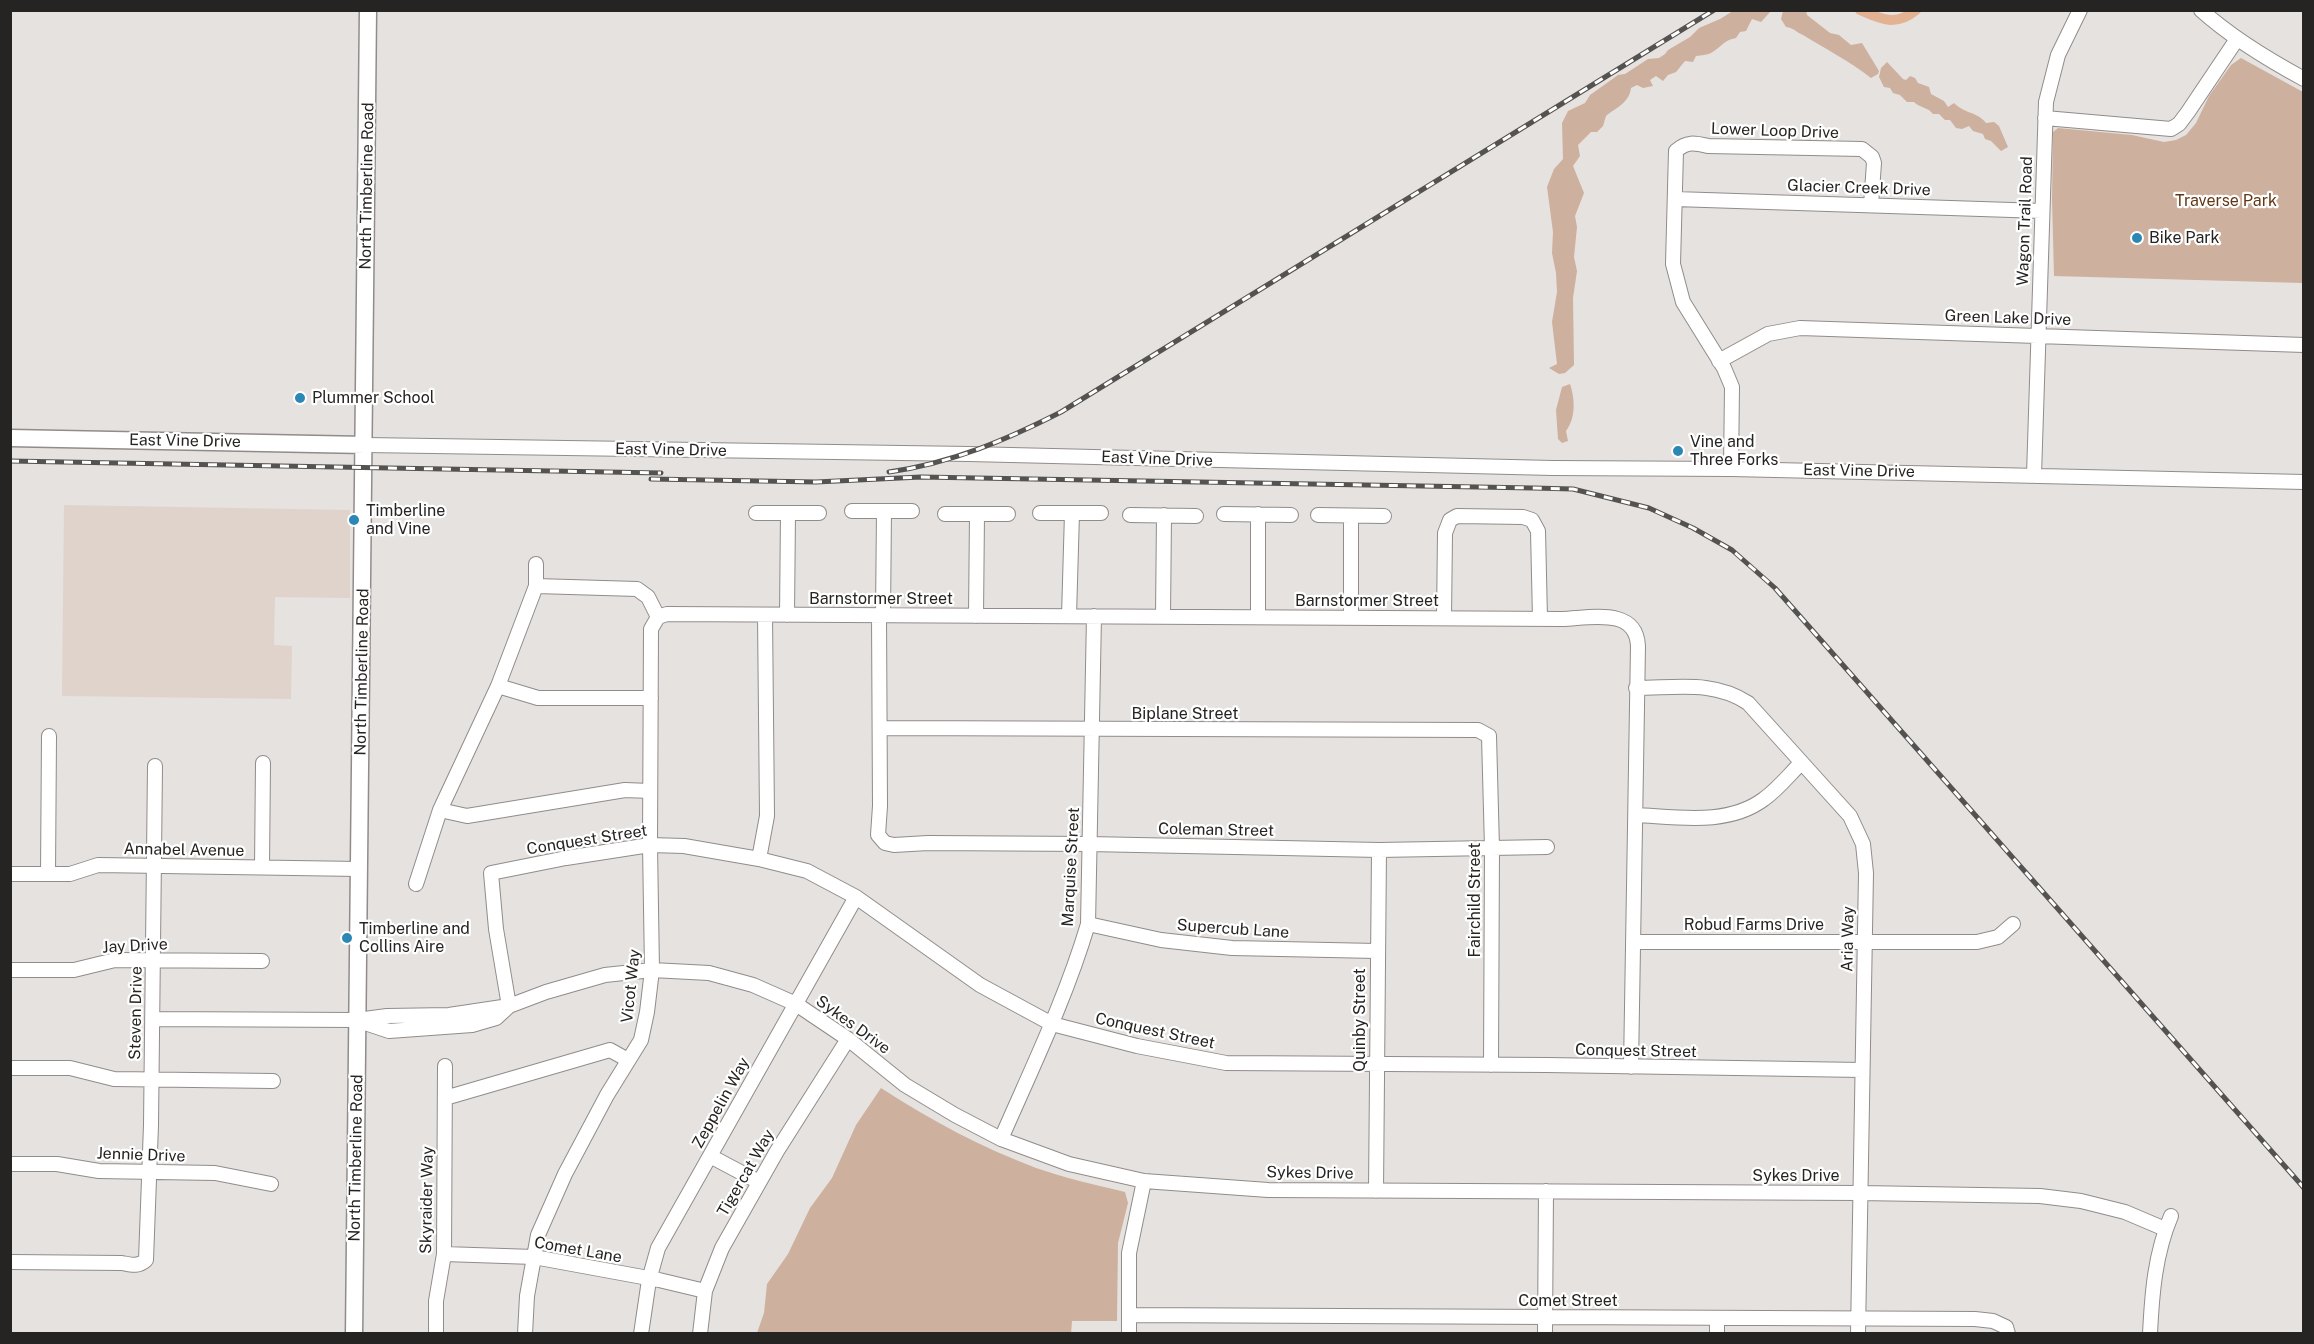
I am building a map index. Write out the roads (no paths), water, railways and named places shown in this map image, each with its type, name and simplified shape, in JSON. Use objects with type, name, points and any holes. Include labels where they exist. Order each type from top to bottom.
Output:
[{"type":"main road","name":"North Timberline Road","points":[[354,1334],[368,10]]},
{"type":"main road","name":"East Vine Drive","points":[[10,438],[365,445]]},
{"type":"street","name":"Wagon Trail Road","points":[[2034,475],[2046,102],[2058,55],[2080,10]]},
{"type":"street","points":[[2201,10],[2263,57],[2302,72]]},
{"type":"street","points":[[2045,118],[2171,129],[2179,124],[2237,39]]},
{"type":"street","name":"Lower Loop Drive","points":[[1674,199],[1676,151],[1682,146],[1696,143],[1708,146],[1862,149],[1872,157],[1874,163],[1871,205]]},
{"type":"street","points":[[1674,199],[1673,261],[1679,292],[1732,387],[1731,469]]},
{"type":"street","name":"Glacier Creek Drive","points":[[1674,199],[2042,211]]},
{"type":"street","name":"Green Lake Drive","points":[[1719,361],[1768,334],[1800,328],[2304,345]]},
{"type":"street","name":"East Vine Drive","points":[[365,445],[969,454],[1542,468],[1731,469],[2304,482]]},
{"type":"street","points":[[852,511],[912,511]]},
{"type":"street","points":[[880,728],[884,511]]},
{"type":"street","points":[[756,513],[819,513]]},
{"type":"street","points":[[788,513],[788,615]]},
{"type":"street","points":[[1040,513],[1101,513]]},
{"type":"street","points":[[1069,616],[1072,513]]},
{"type":"street","points":[[945,514],[1008,514]]},
{"type":"street","points":[[976,616],[977,514]]},
{"type":"street","points":[[1224,514],[1291,515]]},
{"type":"street","points":[[1258,514],[1258,617]]},
{"type":"street","points":[[1130,515],[1196,516]]},
{"type":"street","points":[[1164,515],[1164,617]]},
{"type":"street","points":[[1318,515],[1384,516]]},
{"type":"street","points":[[1351,516],[1351,618]]},
{"type":"street","points":[[1444,618],[1445,533],[1450,520],[1457,516],[1523,517],[1532,520],[1538,531],[1539,619]]},
{"type":"street","points":[[416,884],[440,810],[498,686],[536,586],[536,564]]},
{"type":"street","points":[[536,586],[637,589],[648,597],[658,617]]},
{"type":"street","name":"Barnstormer Street","points":[[658,617],[667,614],[1614,618],[1632,625],[1637,634],[1631,1067]]},
{"type":"street","points":[[759,859],[767,816],[765,615]]},
{"type":"street","name":"Marquise Street","points":[[1001,1138],[1052,1024],[1077,960],[1088,924],[1094,616]]},
{"type":"street","name":"Vicot Way","points":[[525,1334],[527,1296],[538,1235],[564,1174],[607,1095],[641,1040],[652,970],[651,630],[658,617]]},
{"type":"street","points":[[498,686],[538,698],[651,698]]},
{"type":"street","name":"Aria Way","points":[[1636,688],[1713,688],[1728,692],[1748,703],[1850,816],[1863,844],[1866,873],[1858,1334]]},
{"type":"street","name":"Biplane Street","points":[[880,728],[1478,730],[1489,736]]},
{"type":"street","name":"Coleman Street","points":[[880,728],[878,835],[885,843],[894,845],[928,843],[1089,844],[1379,850],[1547,847]]},
{"type":"street","points":[[48,874],[49,736]]},
{"type":"street","name":"Fairchild Street","points":[[1489,736],[1492,848],[1491,1065]]},
{"type":"street","points":[[262,763],[262,867]]},
{"type":"street","points":[[1636,815],[1711,818],[1737,813],[1764,800],[1801,763]]},
{"type":"street","name":"Steven Drive","points":[[10,1262],[122,1263],[134,1266],[146,1260],[152,1080],[155,766]]},
{"type":"street","points":[[440,810],[467,816],[625,790],[650,791]]},
{"type":"street","name":"Conquest Street","points":[[509,1006],[496,929],[491,873],[650,845],[684,846],[759,859],[807,871],[856,897],[980,985],[1052,1024],[1137,1046],[1226,1063],[1862,1070]]},
{"type":"street","name":"Quinby Street","points":[[1376,1191],[1379,850]]},
{"type":"street","name":"Annabel Avenue","points":[[10,874],[70,874],[98,865],[359,869]]},
{"type":"street","name":"Zeppelin Way","points":[[641,1334],[649,1280],[658,1248],[856,897]]},
{"type":"street","name":"Supercub Lane","points":[[1088,924],[1161,940],[1232,948],[1377,951]]},
{"type":"street","name":"Robud Farms Drive","points":[[1633,942],[1977,942],[1998,937],[2013,924]]},
{"type":"street","name":"Jay Drive","points":[[10,970],[74,970],[115,960],[262,961]]},
{"type":"street","name":"Sykes Drive","points":[[152,1019],[357,1020],[389,1031],[444,1028],[472,1025],[496,1018],[509,1006],[546,992],[605,975],[652,970],[709,973],[753,985],[796,1004],[848,1039],[905,1085],[955,1115],[1001,1138],[1069,1164],[1144,1181],[1268,1190],[1860,1192],[2049,1197],[2081,1201],[2168,1222],[2158,1256],[2151,1295],[2150,1334]]},
{"type":"street","name":"Tigercat Way","points":[[700,1334],[705,1291],[722,1248],[759,1182],[848,1039]]},
{"type":"street","points":[[445,1098],[610,1050],[628,1060]]},
{"type":"street","name":"Skyraider Way","points":[[436,1334],[436,1301],[444,1254],[445,1066]]},
{"type":"street","points":[[10,1068],[70,1068],[105,1078],[127,1080],[273,1081]]},
{"type":"street","points":[[710,1156],[759,1182]]},
{"type":"street","name":"Jennie Drive","points":[[10,1164],[57,1164],[99,1171],[214,1173],[271,1184]]},
{"type":"street","points":[[1128,1334],[1129,1253],[1144,1181]]},
{"type":"street","points":[[1545,1334],[1546,1191]]},
{"type":"street","name":"Comet Lane","points":[[444,1254],[534,1257],[649,1280],[659,1280],[705,1291]]},
{"type":"street","name":"Comet Street","points":[[1129,1315],[1975,1319],[1993,1321],[2007,1330]]},
{"type":"street","points":[[1717,1318],[1717,1334]]},
{"type":"waterway","points":[[1860,10],[1888,20],[1902,18],[1916,10]]},
{"type":"railway","points":[[889,472],[935,463],[978,449],[1061,412],[1714,10]]},
{"type":"railway","points":[[10,461],[661,473]]},
{"type":"railway","points":[[651,479],[816,482],[921,477],[1573,489],[1649,508],[1693,528],[1732,550],[1775,588],[2304,1188]]},
{"type":"place","name":"Bike Park","points":[[2137,238]]},
{"type":"place","name":"Plummer School","points":[[300,398]]},
{"type":"place","name":"Vine and Three Forks","points":[[1678,451]]},
{"type":"place","name":"Timberline and Vine","points":[[354,520]]},
{"type":"place","name":"Timberline and Collins Aire","points":[[347,938]]},
{"type":"park label","name":"Traverse Park","points":[[2226,201]]}]
